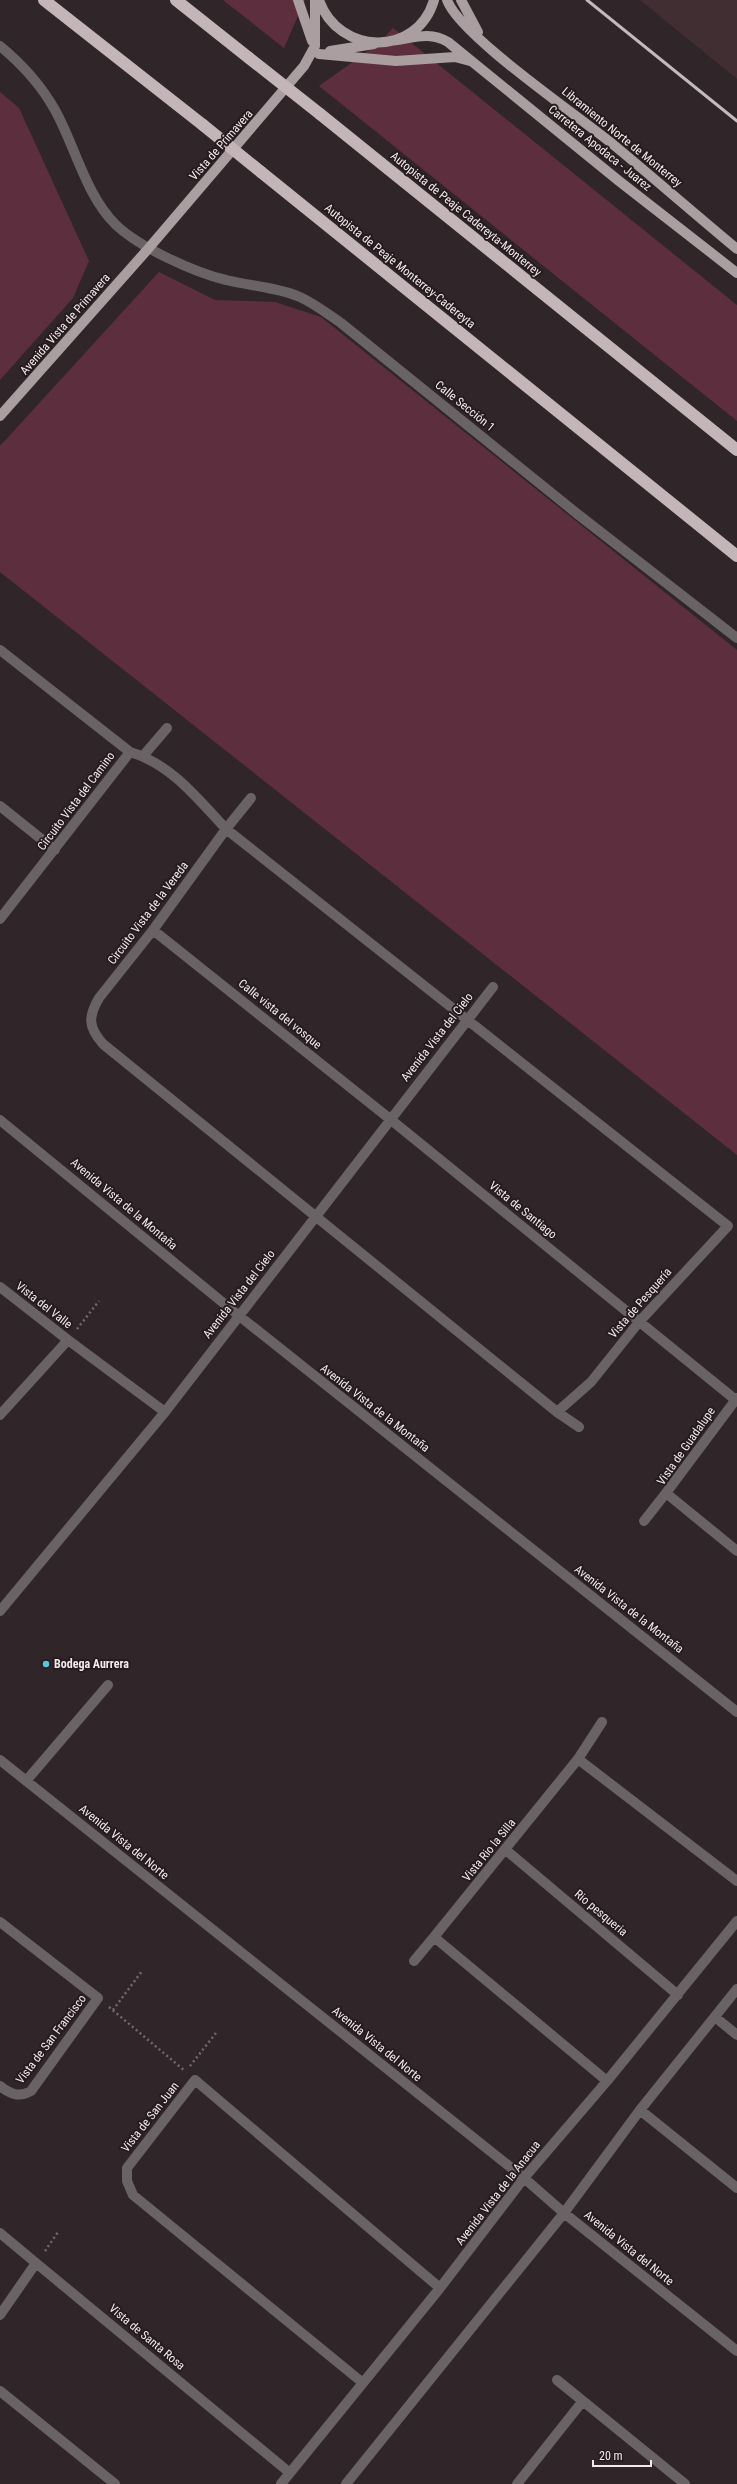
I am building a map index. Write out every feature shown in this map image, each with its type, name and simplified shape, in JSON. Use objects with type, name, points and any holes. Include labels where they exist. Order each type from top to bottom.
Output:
[{"type":"highway","name":"Autopista de Peaje Monterrey-Cadereyta","points":[[44,0],[203,125],[737,556]]},
{"type":"highway","name":"Autopista de Peaje Cadereyta-Monterrey","points":[[176,0],[737,450]]},
{"type":"main road","points":[[298,0],[309,29],[315,53]]},
{"type":"main road","points":[[315,0],[315,53]]},
{"type":"main road","points":[[320,0],[327,17],[345,34],[367,42],[379,43]]},
{"type":"main road","points":[[315,53],[401,38],[420,24],[434,0]]},
{"type":"main road","points":[[447,0],[457,18],[489,46]]},
{"type":"main road","points":[[461,0],[471,21],[489,46]]},
{"type":"main road","name":"Carretera Apodaca - Juarez","points":[[390,41],[437,35],[448,42],[619,181],[737,273]]},
{"type":"main road","name":"Libramiento Norte de Monterrey","points":[[489,46],[614,145],[737,249]]},
{"type":"main road","points":[[315,53],[396,61],[455,57],[474,62]]},
{"type":"main road","name":"Vista de Primavera","points":[[148,249],[315,53]]},
{"type":"main road","name":"Avenida Vista de Primavera","points":[[0,416],[148,249]]},
{"type":"street","name":"Calle Sección 1","points":[[0,46],[27,70],[43,90],[103,210],[129,236],[148,249],[225,280],[278,290],[299,297],[330,315],[737,638]]},
{"type":"street","name":"Circuito Vista del Camino","points":[[0,650],[130,752],[0,919]]},
{"type":"street","points":[[143,756],[167,728]]},
{"type":"street","points":[[130,752],[153,761],[180,781],[226,829],[468,1020]]},
{"type":"street","name":"Circuito Vista de la Vereda","points":[[251,798],[226,829],[153,930],[95,1004],[92,1010],[90,1022],[93,1034],[103,1044],[316,1215]]},
{"type":"street","points":[[0,806],[55,850]]},
{"type":"street","name":"Calle vista del vosque","points":[[153,930],[390,1119]]},
{"type":"street","name":"Avenida Vista del Cielo","points":[[0,1611],[165,1412],[238,1315],[493,987]]},
{"type":"street","name":"Vista de Pesquería","points":[[468,1020],[728,1226],[639,1322],[591,1382],[558,1412]]},
{"type":"street","name":"Vista de Santiago","points":[[390,1119],[736,1399]]},
{"type":"street","name":"Avenida Vista de la Montaña","points":[[0,1120],[238,1315],[737,1712]]},
{"type":"street","points":[[316,1215],[578,1427]]},
{"type":"street","name":"Vista del Valle","points":[[0,1287],[68,1340],[0,1415]]},
{"type":"street","points":[[68,1340],[165,1412]]},
{"type":"street","name":"Vista de Guadalupe","points":[[736,1399],[666,1494],[737,1551]]},
{"type":"street","points":[[644,1521],[666,1494]]},
{"type":"street","points":[[26,1781],[108,1685]]},
{"type":"street","name":"Vista Rio la Silla","points":[[414,1961],[506,1850],[578,1759],[602,1722]]},
{"type":"street","points":[[578,1759],[737,1881]]},
{"type":"street","name":"Avenida Vista del Norte","points":[[0,1760],[524,2178],[564,2213],[737,2351]]},
{"type":"street","name":"Rio pesqueria","points":[[506,1850],[678,1995]]},
{"type":"street","name":"Avenida Vista de la Anacua","points":[[281,2484],[440,2288],[524,2178],[607,2081],[737,1921]]},
{"type":"street","name":"Vista de San Francisco","points":[[0,1922],[98,1998],[31,2091],[22,2096],[0,2086]]},
{"type":"street","points":[[434,1937],[607,2081]]},
{"type":"street","points":[[346,2484],[564,2213],[640,2110],[737,1989]]},
{"type":"street","points":[[715,2017],[737,2035]]},
{"type":"street","name":"Vista de San Juan","points":[[363,2383],[133,2195],[127,2182],[127,2168],[195,2080],[440,2288]]},
{"type":"street","points":[[640,2110],[737,2188]]},
{"type":"street","name":"Vista de Santa Rosa","points":[[0,2233],[290,2473]]},
{"type":"street","points":[[0,2315],[36,2263]]},
{"type":"street","points":[[557,2380],[680,2483]]},
{"type":"street","points":[[0,2391],[115,2484]]},
{"type":"street","points":[[517,2484],[582,2402]]},
{"type":"path","points":[[68,1340],[99,1301]]},
{"type":"path","points":[[113,2010],[142,1972]]},
{"type":"path","points":[[98,1998],[195,2080]]},
{"type":"path","points":[[186,2071],[216,2033]]},
{"type":"path","points":[[36,2263],[58,2232]]},
{"type":"shaded area","points":[[223,0],[305,0],[284,48]]},
{"type":"shaded area","points":[[640,0],[737,0],[737,79]]},
{"type":"shaded area","points":[[393,28],[737,305],[737,421],[319,86],[379,43]]},
{"type":"shaded area","points":[[0,92],[19,108],[89,261],[73,298],[0,380]]},
{"type":"shaded area","points":[[159,272],[215,300],[275,302],[321,317],[737,650],[737,1155],[0,572],[0,446]]},
{"type":"railway","points":[[587,0],[737,121]]},
{"type":"place","name":"Bodega Aurrera","points":[[46,1664]]}]
